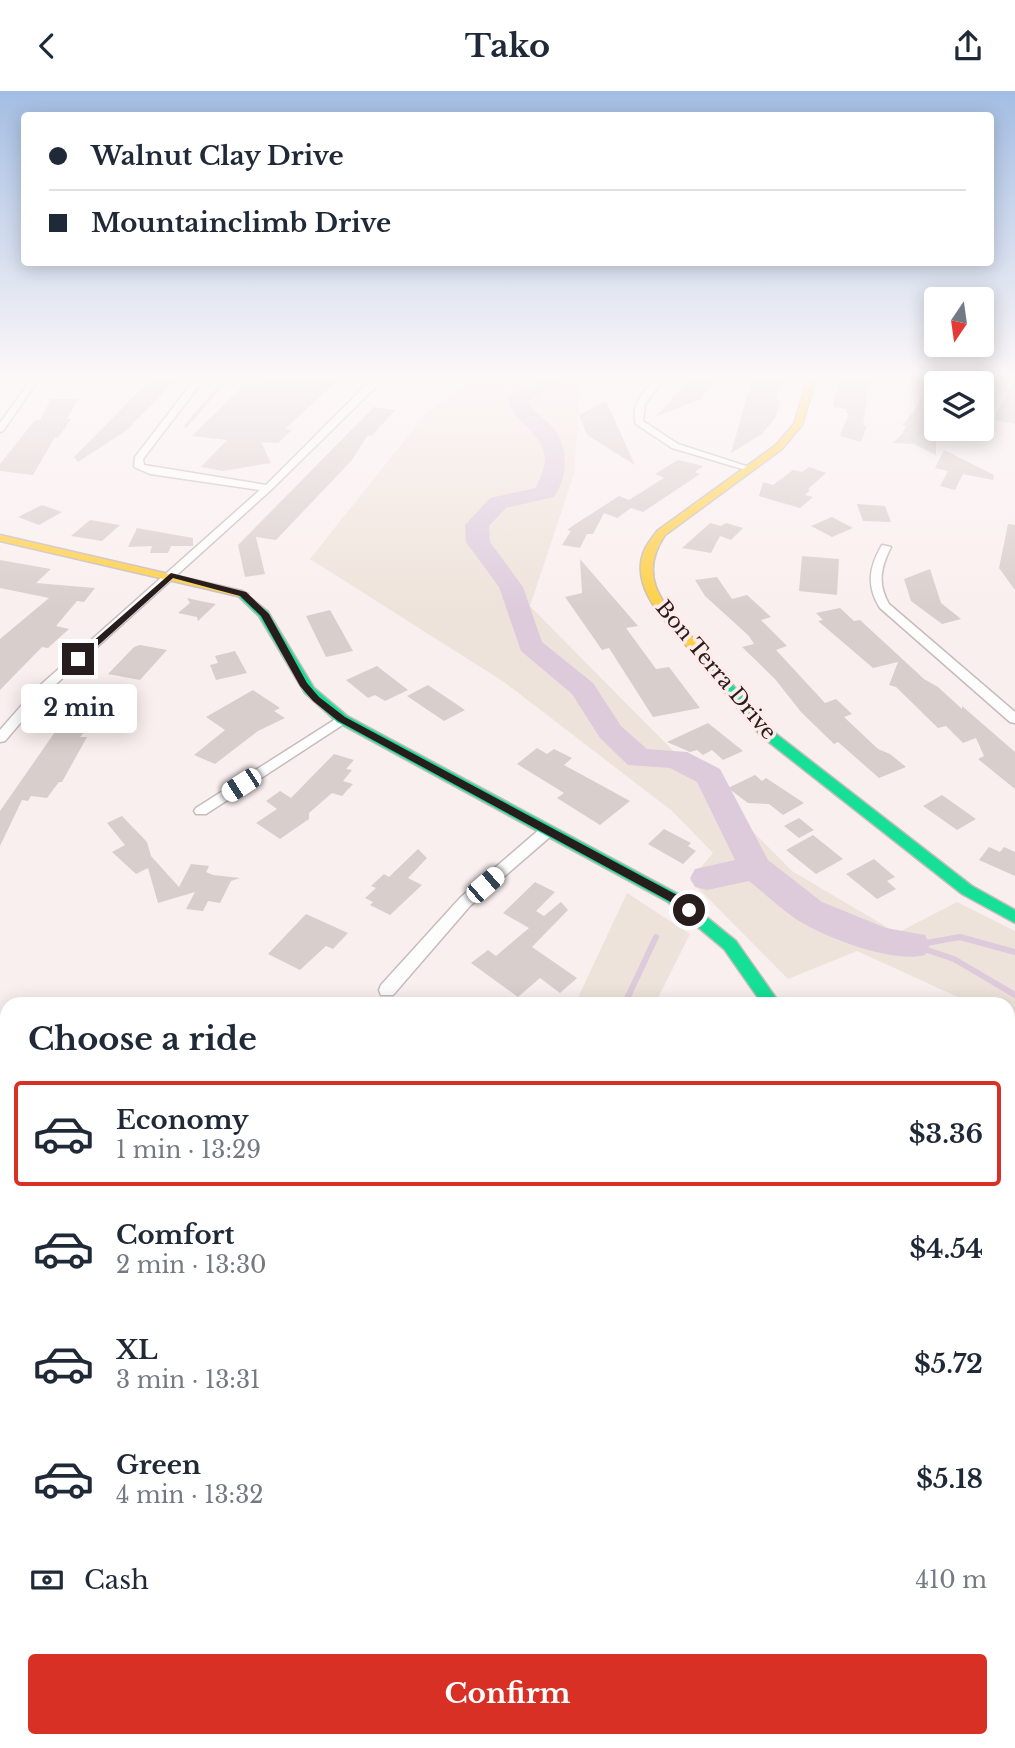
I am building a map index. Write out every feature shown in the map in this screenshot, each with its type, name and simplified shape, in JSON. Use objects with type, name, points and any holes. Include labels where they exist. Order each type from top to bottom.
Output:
[{"type":"street","points":[[140,456],[139,467],[268,488]]},
{"type":"street","points":[[0,738],[40,692],[268,488],[300,456]]},
{"type":"street","points":[[707,456],[746,469]]},
{"type":"street","name":"Bon Terra Drive","points":[[765,456],[661,533],[649,546],[646,578],[654,599],[766,733],[815,774],[967,890],[1015,917]]},
{"type":"street","points":[[0,538],[44,551],[171,576],[243,594],[255,603],[282,642],[303,684],[316,699],[342,719],[673,898],[722,933],[768,997]]},
{"type":"street","points":[[886,547],[874,573],[873,583],[884,606],[1015,719]]},
{"type":"street","points":[[201,811],[342,719]]},
{"type":"street","points":[[387,989],[465,902],[546,831]]},
{"type":"shaded area","points":[[392,456],[575,456],[574,474],[530,606],[792,871],[897,933],[957,902],[1015,931],[1015,997],[958,997],[857,951],[788,979],[690,880],[713,853],[672,811],[504,682],[310,559]]},
{"type":"shaded area","points":[[627,893],[690,934],[658,997],[578,997]]},
{"type":"building","points":[[6,456],[44,456],[33,475],[0,471],[0,464]]},
{"type":"building","points":[[75,456],[87,456],[78,462]]},
{"type":"building","points":[[211,456],[268,456],[271,463],[223,471],[201,467]]},
{"type":"building","points":[[325,456],[354,456],[276,540],[256,537],[265,574],[245,577],[238,545]]},
{"type":"building","points":[[621,456],[631,456],[635,465]]},
{"type":"building","points":[[941,456],[957,456],[994,475],[993,480],[963,474],[955,490],[940,486],[948,471],[935,468]]},
{"type":"building","points":[[678,460],[703,466],[695,472],[700,474],[643,512],[631,508],[617,518],[604,513],[593,534],[587,534],[580,548],[562,545],[571,531],[567,530],[619,496],[629,500],[664,478],[655,474]]},
{"type":"building","points":[[809,467],[826,473],[808,489],[810,490],[805,495],[813,497],[800,508],[759,496],[763,482],[773,485],[793,470],[802,472]]},
{"type":"building","points":[[857,504],[885,506],[891,522],[863,521]]},
{"type":"building","points":[[42,505],[62,512],[39,525],[18,517]]},
{"type":"building","points":[[832,517],[853,528],[832,537],[811,526]]},
{"type":"building","points":[[90,520],[120,525],[102,541],[71,536]]},
{"type":"building","points":[[710,523],[721,526],[726,523],[743,528],[731,540],[720,536],[711,553],[682,548]]},
{"type":"building","points":[[1008,524],[1015,525],[1015,590],[999,568]]},
{"type":"building","points":[[137,528],[193,538],[193,546],[171,546],[168,553],[150,553],[152,546],[128,547]]},
{"type":"building","points":[[802,556],[839,559],[837,595],[799,591]]},
{"type":"building","points":[[580,559],[638,626],[626,628],[656,669],[669,667],[700,708],[653,717],[609,648],[602,650],[565,597],[582,593]]},
{"type":"building","points":[[0,560],[51,569],[36,583],[95,588],[84,602],[77,601],[56,626],[69,629],[48,648],[42,647],[0,690],[0,639],[49,598],[0,588]]},
{"type":"building","points":[[930,569],[941,603],[961,619],[942,624],[911,601],[904,579]]},
{"type":"building","points":[[717,577],[732,599],[747,595],[771,617],[761,620],[787,646],[776,650],[825,703],[836,699],[852,714],[844,717],[878,749],[890,754],[906,767],[879,778],[838,742],[834,744],[801,712],[775,679],[742,647],[754,644],[749,636],[705,596],[695,580]]},
{"type":"building","points":[[187,598],[216,604],[198,621],[197,617],[178,613],[190,603]]},
{"type":"building","points":[[840,608],[854,621],[860,620],[924,679],[938,687],[962,709],[962,706],[1015,752],[1015,789],[978,759],[984,756],[976,738],[963,743],[946,726],[938,728],[896,687],[889,685],[898,662],[873,668],[818,621],[823,620],[816,613]]},
{"type":"building","points":[[330,610],[353,651],[326,657],[306,616]]},
{"type":"building","points":[[140,645],[167,650],[140,680],[108,674],[134,647]]},
{"type":"building","points":[[235,651],[247,673],[216,680],[210,665],[218,663],[215,656]]},
{"type":"building","points":[[377,666],[408,690],[385,701],[375,695],[368,698],[346,680]]},
{"type":"building","points":[[428,685],[465,710],[444,721],[407,696]]},
{"type":"building","points":[[87,686],[112,690],[100,705],[106,706],[80,737],[87,737],[62,782],[59,782],[47,798],[31,796],[28,801],[22,800],[0,846],[0,811]]},
{"type":"building","points":[[253,690],[280,708],[274,711],[285,718],[258,731],[215,764],[194,755],[225,730],[206,717]]},
{"type":"building","points":[[708,723],[743,751],[723,760],[712,750],[703,755],[697,750],[690,752],[667,742]]},
{"type":"building","points":[[537,748],[547,754],[554,749],[572,758],[564,765],[630,801],[600,825],[557,798],[564,793],[517,764]]},
{"type":"building","points":[[334,754],[354,760],[346,769],[352,770],[343,781],[353,784],[342,796],[332,793],[309,813],[309,819],[280,839],[256,823],[277,809],[266,801],[280,791],[291,798]]},
{"type":"building","points":[[755,775],[762,781],[766,778],[804,803],[783,815],[769,804],[748,803],[728,788]]},
{"type":"building","points":[[942,795],[976,819],[957,830],[923,806]]},
{"type":"building","points":[[122,816],[147,842],[151,856],[179,887],[191,864],[209,866],[206,872],[213,875],[240,878],[231,881],[220,903],[208,901],[203,911],[186,909],[195,892],[158,903],[148,868],[136,874],[112,852],[125,845],[107,823]]},
{"type":"building","points":[[799,818],[814,830],[799,838],[784,826]]},
{"type":"building","points":[[664,829],[691,843],[688,846],[696,851],[683,864],[648,844]]},
{"type":"building","points":[[813,835],[843,859],[816,874],[786,850]]},
{"type":"building","points":[[989,847],[1000,852],[1004,847],[1015,852],[1015,876],[979,860]]},
{"type":"building","points":[[418,849],[427,858],[408,878],[422,885],[390,915],[370,905],[373,902],[365,898],[376,888],[371,886],[384,874],[389,877]]},
{"type":"building","points":[[874,859],[895,877],[887,881],[896,889],[877,899],[846,874]]},
{"type":"building","points":[[535,882],[555,892],[536,911],[544,916],[561,902],[568,910],[532,947],[577,978],[560,993],[540,978],[518,997],[471,963],[488,950],[496,956],[529,928],[503,913]]},
{"type":"building","points":[[306,914],[348,933],[333,949],[326,946],[300,970],[268,954]]},
{"type":"waterway","points":[[555,456],[556,460],[546,492],[498,503],[477,525],[478,542],[511,587],[530,645],[583,689],[610,732],[639,758],[676,759],[709,776],[755,868]]},
{"type":"waterway","points":[[707,878],[755,868]]},
{"type":"waterway","points":[[755,868],[810,911],[882,941],[912,945]]},
{"type":"waterway","points":[[628,997],[656,937]]},
{"type":"waterway","points":[[915,945],[960,937],[1015,952]]},
{"type":"waterway","points":[[912,945],[954,959],[1015,995]]},
{"type":"traffic: fast","points":[[242,594],[264,614],[309,690],[342,719],[673,898],[730,945],[767,997]]},
{"type":"traffic: fast","points":[[695,648],[766,733],[967,890],[1015,917]]},
{"type":"traffic: slow","points":[[695,648],[672,622],[653,594],[647,579],[646,564],[650,549],[661,533],[766,456]]},
{"type":"traffic: slow","points":[[0,538],[242,594]]},
{"type":"route","points":[[78,659],[171,576],[243,594],[265,614],[303,684],[316,699],[342,719],[673,898],[689,910]]}]
